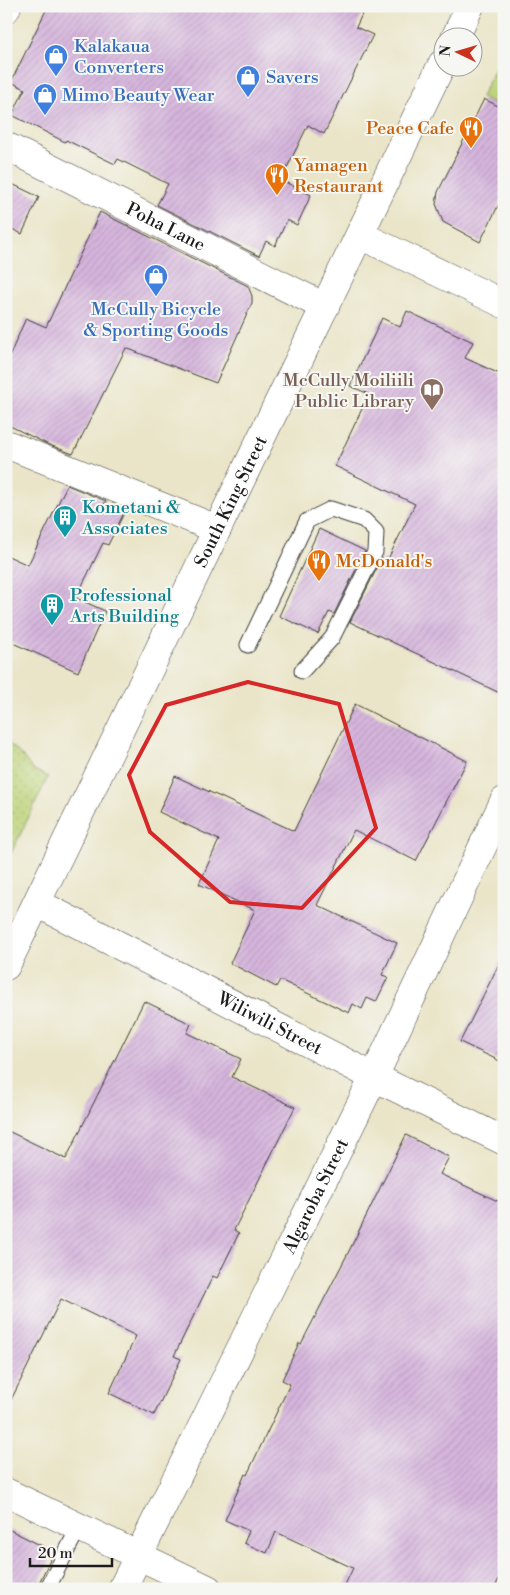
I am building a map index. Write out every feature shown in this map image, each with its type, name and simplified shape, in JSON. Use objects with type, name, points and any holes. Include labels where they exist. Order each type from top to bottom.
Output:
[{"type":"street","points":[[460,28],[470,6]]},
{"type":"street","name":"South King Street","points":[[6,966],[435,78]]},
{"type":"street","name":"Poha Lane","points":[[6,146],[325,307]]},
{"type":"street","points":[[360,235],[504,304]]},
{"type":"street","points":[[6,444],[217,529]]},
{"type":"street","name":"Algaroba Street","points":[[122,1589],[374,1077],[504,801]]},
{"type":"street","name":"Wiliwili Street","points":[[37,903],[504,1142]]},
{"type":"street","points":[[6,1492],[208,1589]]},
{"type":"lane","points":[[248,645],[307,521],[331,509],[364,520],[376,532],[375,552],[332,638],[302,672]]},
{"type":"lane","points":[[47,1589],[79,1527]]},
{"type":"highlighted area","points":[[248,682],[339,704],[376,828],[302,908],[230,902],[150,832],[129,775],[166,705]]},
{"type":"green space","points":[[504,51],[504,108],[481,97]]},
{"type":"green space","points":[[6,741],[23,757],[32,769],[48,777],[6,864]]},
{"type":"building","points":[[48,6],[366,6],[356,27],[373,35],[324,134],[308,125],[281,180],[311,195],[297,225],[287,220],[275,246],[266,241],[259,256],[157,205],[168,184],[118,159],[115,164],[66,140],[65,142],[12,115],[25,89],[11,82]]},
{"type":"building","points":[[484,99],[504,109],[504,194],[480,242],[443,222],[436,204],[438,192]]},
{"type":"building","points":[[6,181],[39,197],[22,234],[6,226]]},
{"type":"building","name":"McCully Bicycle & Sporting Goods","points":[[100,212],[248,286],[252,296],[252,303],[216,383],[126,348],[73,454],[6,424],[6,364],[26,318],[46,327]]},
{"type":"building","points":[[407,311],[473,342],[465,358],[504,376],[504,695],[350,622],[382,558],[387,561],[415,504],[335,466],[369,394],[350,386],[382,318],[400,327]]},
{"type":"building","points":[[67,485],[106,501],[104,504],[124,513],[108,545],[103,543],[76,598],[105,611],[78,672],[6,640],[6,555],[28,565]]},
{"type":"building","name":"McDonald's","points":[[319,529],[365,551],[334,614],[329,612],[318,634],[279,616]]},
{"type":"building","points":[[355,704],[467,761],[416,861],[354,830],[317,905],[397,943],[382,975],[388,977],[376,1002],[367,998],[362,1009],[353,1004],[349,1013],[280,980],[276,987],[230,963],[255,910],[199,884],[219,840],[159,812],[175,776],[294,831]]},
{"type":"building","points":[[504,954],[504,1063],[460,1042]]},
{"type":"building","points":[[144,1001],[191,1024],[187,1033],[241,1059],[232,1077],[295,1107],[234,1230],[239,1233],[217,1278],[213,1276],[174,1356],[181,1359],[154,1415],[109,1393],[136,1336],[61,1299],[6,1410],[6,1130],[66,1159]]},
{"type":"building","points":[[406,1135],[449,1157],[440,1174],[504,1204],[504,1569],[494,1589],[343,1589],[353,1568],[276,1532],[267,1553],[244,1543],[249,1531],[225,1520],[245,1474],[247,1475],[290,1384],[282,1380],[299,1343],[301,1344],[350,1249]]},
{"type":"building","points":[[6,1528],[54,1552],[36,1589],[6,1589]]},
{"type":"place","name":"Kalakaua Converters","points":[[56,77]]},
{"type":"place","name":"Savers","points":[[248,98]]},
{"type":"place","name":"Mimo Beauty Wear","points":[[45,116]]},
{"type":"place","name":"Peace Cafe","points":[[471,149]]},
{"type":"place","name":"Yamagen Restaurant","points":[[277,196]]},
{"type":"place","name":"McCully Bicycle & Sporting Goods","points":[[156,297]]},
{"type":"place","name":"McCully Moiliili Public Library","points":[[432,411]]},
{"type":"place","name":"Kometani & Associates","points":[[65,538]]},
{"type":"place","name":"McDonald's","points":[[319,582]]},
{"type":"place","name":"Professional Arts Building","points":[[52,626]]}]
